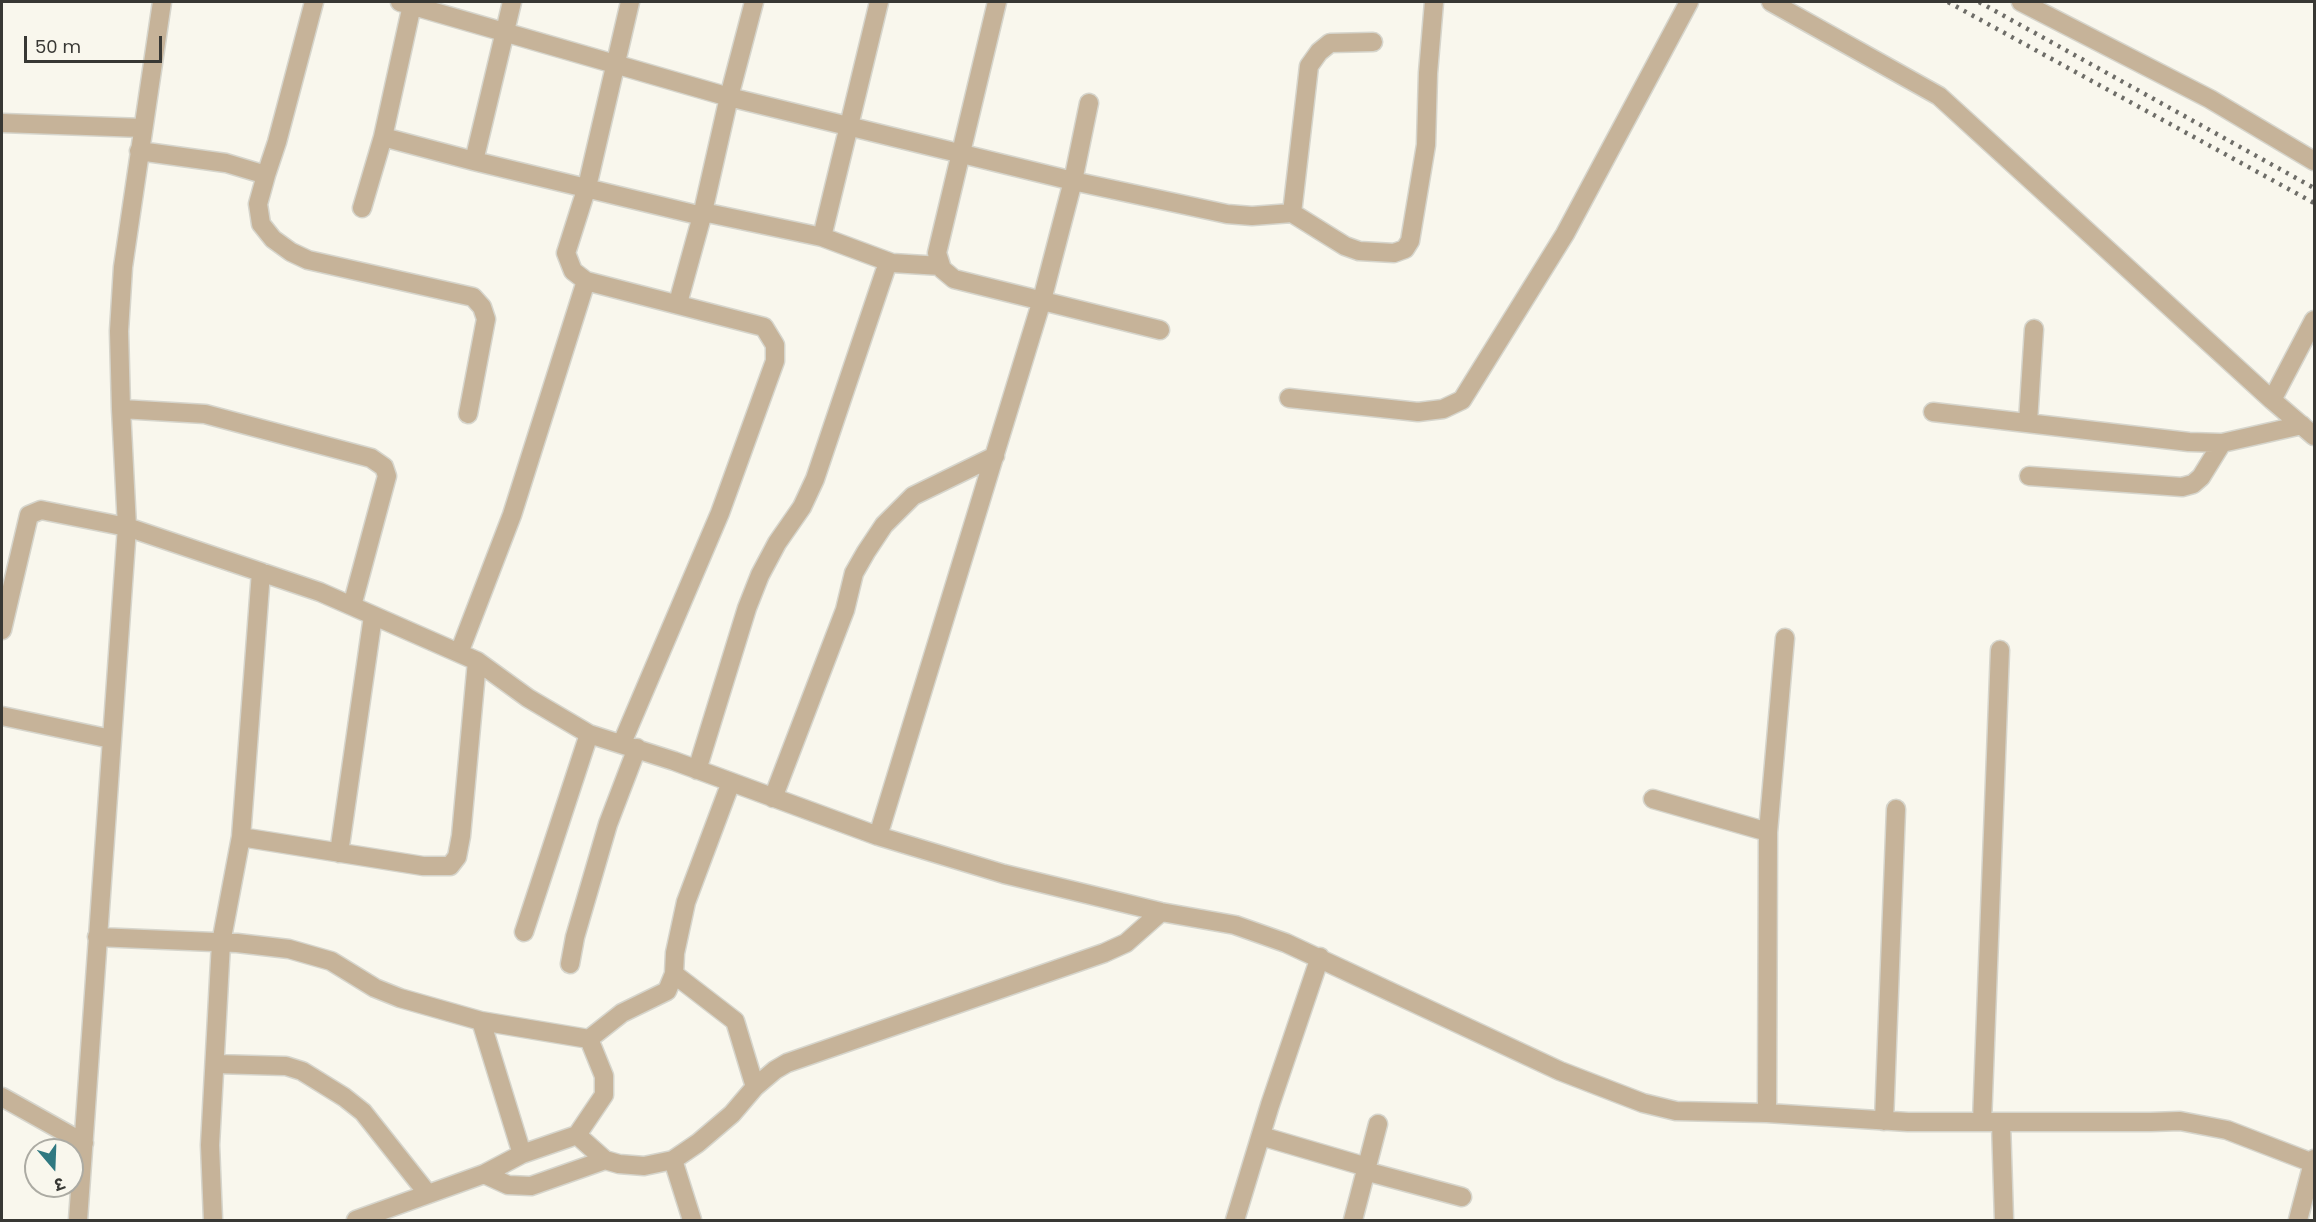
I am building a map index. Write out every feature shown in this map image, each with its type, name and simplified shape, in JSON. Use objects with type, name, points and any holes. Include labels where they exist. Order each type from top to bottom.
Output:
[{"type":"street","points":[[84,1143],[127,527],[120,408],[119,331],[123,267],[162,2]]},
{"type":"street","points":[[314,2],[258,204],[261,224],[273,239],[291,252],[308,260],[473,297],[482,308],[486,319],[468,414]]},
{"type":"street","points":[[474,161],[503,31],[512,2]]},
{"type":"street","points":[[570,964],[575,937],[629,746],[720,513],[775,361],[775,345],[764,327],[586,281],[573,271],[566,253],[587,187],[630,2]]},
{"type":"street","points":[[678,303],[754,2]]},
{"type":"street","points":[[822,237],[879,2]]},
{"type":"street","points":[[997,2],[937,253],[940,266],[954,279],[1161,330]]},
{"type":"street","points":[[362,208],[383,137],[406,3],[729,97],[1072,181],[1227,214],[1252,216],[1292,213],[1345,246],[1359,251],[1394,253],[1405,249],[1410,241],[1426,145],[1428,74],[1434,2]]},
{"type":"street","points":[[1288,398],[1418,412],[1443,409],[1462,400],[1565,234],[1689,2]]},
{"type":"street","points":[[1771,2],[1939,96],[2308,431]]},
{"type":"street","points":[[2021,2],[2210,99],[2314,161]]},
{"type":"street","points":[[1292,213],[1309,66],[1318,52],[1330,43],[1373,42]]},
{"type":"street","points":[[878,836],[1042,300],[1089,103]]},
{"type":"street","points":[[2,123],[142,128]]},
{"type":"street","points":[[383,137],[474,161],[702,214],[822,237],[892,264],[940,266]]},
{"type":"street","points":[[140,151],[226,163],[266,175]]},
{"type":"street","points":[[697,770],[747,608],[765,564],[802,507],[815,479],[885,272]]},
{"type":"street","points":[[459,653],[512,514],[586,281]]},
{"type":"street","points":[[2272,400],[2314,321]]},
{"type":"street","points":[[2028,422],[2034,329]]},
{"type":"street","points":[[120,408],[205,414],[371,458],[384,467],[387,476],[352,606]]},
{"type":"street","points":[[1933,412],[2189,442],[2222,442],[2308,431]]},
{"type":"street","points":[[2029,476],[2182,487],[2193,484],[2202,477],[2222,442]]},
{"type":"street","points":[[773,798],[844,610],[854,573],[866,552],[884,525],[913,496],[995,456]]},
{"type":"street","points":[[2,630],[28,515],[41,510],[127,527],[320,592],[477,661],[528,698],[589,734],[629,746],[878,836],[1004,874],[1161,912],[1235,925],[1320,957],[1560,1071],[1643,1103],[1676,1111],[1767,1113],[1884,1121],[2151,1122],[2180,1120],[2197,1123],[2228,1130],[2314,1161],[2298,1221]]},
{"type":"street","points":[[213,1221],[210,1145],[221,943],[241,837],[261,572]]},
{"type":"street","points":[[339,853],[373,616]]},
{"type":"street","points":[[1767,1113],[1768,832],[1785,638]]},
{"type":"street","points":[[1982,1122],[2000,650]]},
{"type":"street","points":[[241,837],[423,866],[450,866],[458,857],[477,661]]},
{"type":"street","points":[[2,716],[111,739]]},
{"type":"street","points":[[524,932],[589,734]]},
{"type":"street","points":[[97,937],[289,949],[332,961],[375,988],[400,998],[481,1021],[589,1039],[622,1013],[667,991],[674,974],[675,953],[686,902],[731,782]]},
{"type":"street","points":[[1653,799],[1768,832]]},
{"type":"street","points":[[1884,1121],[1896,809]]},
{"type":"street","points":[[484,1174],[508,1185],[531,1186],[605,1160],[644,1166],[673,1160],[698,1143],[732,1114],[775,1070],[787,1063],[1115,948],[1126,943],[1161,912]]},
{"type":"street","points":[[1235,1221],[1320,957]]},
{"type":"street","points":[[674,974],[735,1021],[755,1088]]},
{"type":"street","points":[[481,1021],[522,1154]]},
{"type":"street","points":[[356,1221],[484,1174],[522,1154],[577,1135],[604,1095],[604,1076],[589,1039]]},
{"type":"street","points":[[216,1064],[286,1066],[302,1071],[344,1097],[363,1112],[428,1194]]},
{"type":"street","points":[[2,1097],[75,1138]]},
{"type":"street","points":[[2001,1122],[2004,1221]]},
{"type":"street","points":[[1353,1221],[1378,1124]]},
{"type":"street","points":[[577,1135],[605,1160]]},
{"type":"street","points":[[1261,1136],[1462,1197]]},
{"type":"street","points":[[673,1160],[692,1221]]},
{"type":"street","points":[[78,1221],[80,1198]]},
{"type":"railway","points":[[1948,2],[2314,203]]},
{"type":"railway","points":[[1979,2],[2314,188]]}]
